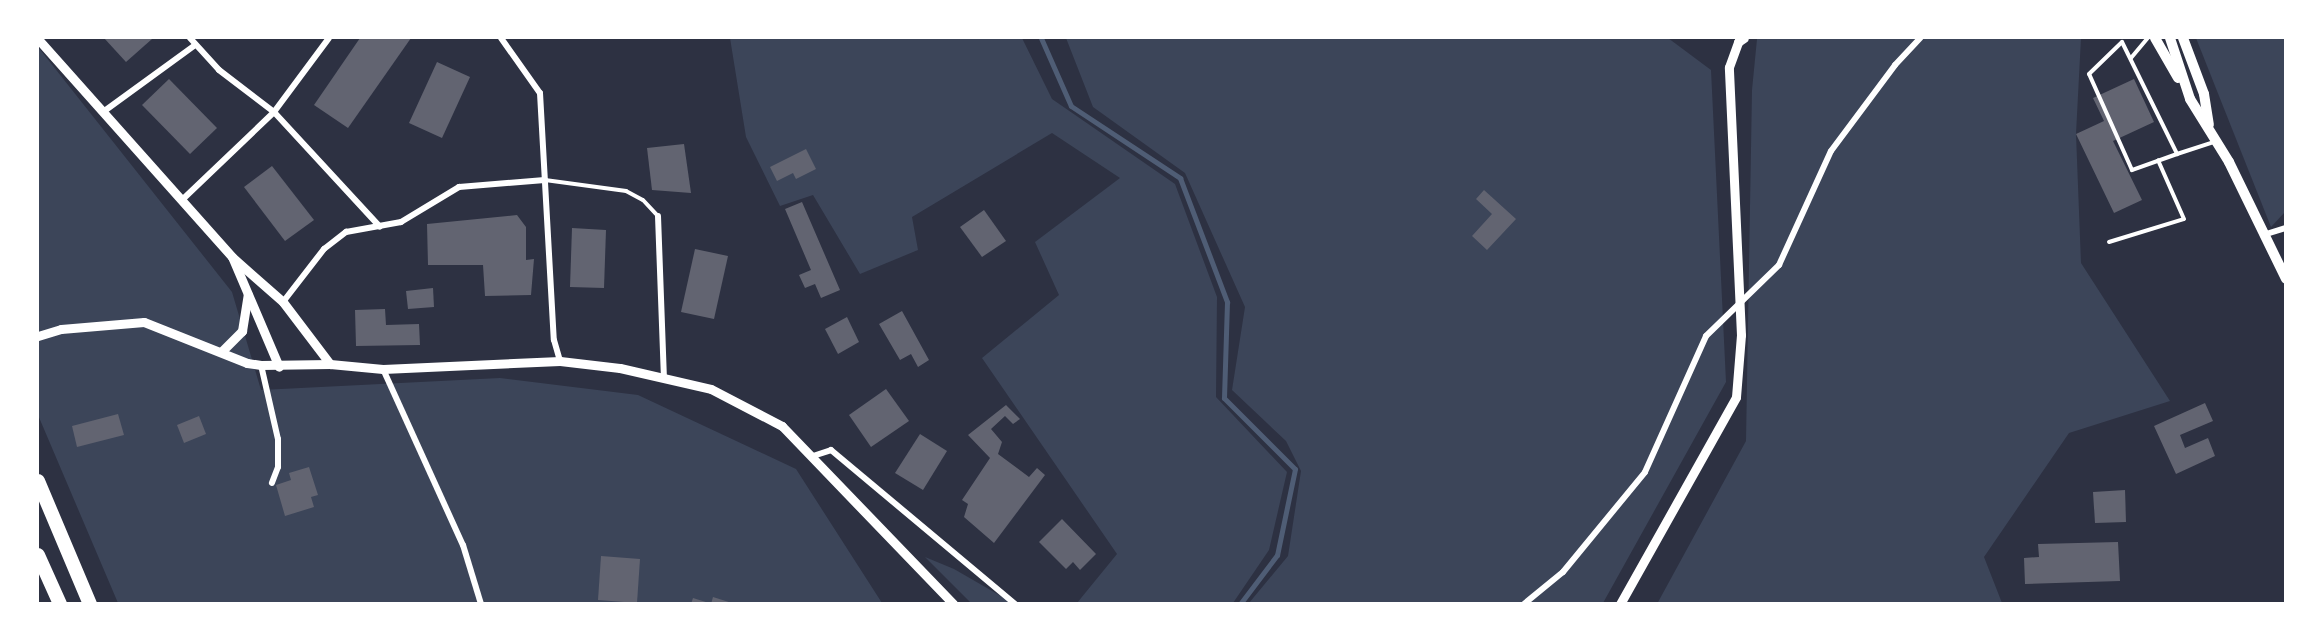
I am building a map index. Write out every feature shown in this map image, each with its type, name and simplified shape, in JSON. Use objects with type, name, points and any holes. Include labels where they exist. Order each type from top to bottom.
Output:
[{"type":"highway","points":[[38,482],[90,603]]},
{"type":"highway","points":[[38,555],[60,603]]},
{"type":"main road","points":[[2155,38],[2210,131],[2263,235],[2282,262],[2286,279]]},
{"type":"main road","points":[[2170,38],[2190,99]]},
{"type":"main road","points":[[2183,38],[2204,94],[2210,131]]},
{"type":"street","points":[[190,38],[194,46],[274,112],[380,227]]},
{"type":"street","points":[[182,200],[274,112],[329,38]]},
{"type":"street","points":[[501,38],[540,93],[554,340],[560,361]]},
{"type":"street","points":[[1620,603],[1736,397],[1740,335],[1729,67],[1738,42],[1744,38]]},
{"type":"street","points":[[1524,603],[1563,572],[1645,472],[1706,336],[1779,265],[1831,151],[1920,38]]},
{"type":"street","points":[[38,39],[232,257],[283,302],[330,364]]},
{"type":"street","points":[[103,112],[194,46]]},
{"type":"street","points":[[283,302],[334,239],[346,232],[380,227],[420,213],[459,187],[545,180]]},
{"type":"street","points":[[658,216],[664,378]]},
{"type":"street","points":[[2263,235],[2286,228]]},
{"type":"street","points":[[232,257],[279,367]]},
{"type":"street","points":[[220,352],[242,331],[248,294]]},
{"type":"street","points":[[38,336],[61,329],[144,322],[220,352],[261,365],[279,367],[330,364],[382,369],[560,361],[620,368],[711,389],[782,426],[953,603]]},
{"type":"street","points":[[261,365],[278,439],[278,467],[272,483]]},
{"type":"street","points":[[382,369],[463,545],[481,603]]},
{"type":"street","points":[[813,456],[831,450],[1015,603]]},
{"type":"lane","points":[[2131,58],[2148,38]]},
{"type":"lane","points":[[2177,154],[2122,42],[2089,74],[2132,170],[2216,142]]},
{"type":"lane","points":[[2109,242],[2184,219],[2158,160]]},
{"type":"lane","points":[[545,180],[626,191],[643,200],[658,216]]},
{"type":"shaded area","points":[[730,38],[1022,38],[1052,99],[1175,184],[1217,297],[1216,397],[1287,472],[1269,550],[1233,603],[1077,603],[1117,554],[982,358],[1059,295],[1035,242],[1120,178],[1052,133],[912,217],[918,250],[860,274],[813,195],[780,206],[746,137]]},
{"type":"shaded area","points":[[1066,38],[1668,38],[1711,70],[1726,382],[1603,603],[1249,603],[1288,556],[1301,471],[1286,441],[1232,390],[1245,307],[1185,173],[1093,107]]},
{"type":"shaded area","points":[[2081,38],[2076,134],[2081,263],[2170,401],[2069,433],[1984,557],[2002,603],[1657,604],[1746,441],[1752,90],[1757,39]]},
{"type":"shaded area","points":[[2196,38],[2285,38],[2285,212],[2271,227]]},
{"type":"shaded area","points":[[38,47],[232,292],[261,390],[500,378],[638,395],[796,469],[882,603],[118,603],[38,415]]},
{"type":"shaded area","points":[[925,557],[954,569],[1013,603],[971,603]]},
{"type":"building","points":[[104,38],[151,38],[152,39],[126,62]]},
{"type":"building","points":[[360,38],[411,38],[348,128],[314,105]]},
{"type":"building","points":[[437,62],[470,77],[442,138],[409,123]]},
{"type":"building","points":[[169,79],[217,128],[190,154],[142,105]]},
{"type":"building","points":[[2134,79],[2154,122],[2113,141],[2142,200],[2114,213],[2076,134],[2104,121],[2093,98]]},
{"type":"building","points":[[684,144],[691,193],[652,190],[647,148]]},
{"type":"building","points":[[806,149],[816,169],[796,179],[793,173],[777,181],[770,167]]},
{"type":"building","points":[[272,166],[314,220],[285,241],[244,187]]},
{"type":"building","points":[[1484,190],[1516,219],[1487,250],[1472,236],[1492,214],[1476,199]]},
{"type":"building","points":[[802,202],[840,290],[821,298],[815,284],[805,288],[799,275],[811,270],[785,209]]},
{"type":"building","points":[[984,210],[1006,241],[982,257],[960,227]]},
{"type":"building","points":[[517,215],[526,227],[526,260],[534,259],[531,295],[485,296],[483,265],[428,265],[427,224]]},
{"type":"building","points":[[572,228],[606,230],[604,288],[570,287]]},
{"type":"building","points":[[695,249],[728,256],[714,319],[681,312]]},
{"type":"building","points":[[433,288],[434,307],[408,309],[406,291]]},
{"type":"building","points":[[385,309],[386,325],[419,324],[420,345],[356,346],[355,310]]},
{"type":"building","points":[[902,311],[929,360],[918,367],[911,354],[900,360],[879,324]]},
{"type":"building","points":[[847,317],[859,342],[838,354],[825,329]]},
{"type":"building","points":[[886,389],[909,421],[871,447],[849,415]]},
{"type":"building","points":[[2205,403],[2213,421],[2180,435],[2185,448],[2208,438],[2215,456],[2176,474],[2154,426]]},
{"type":"building","points":[[1006,405],[1020,419],[1013,424],[1005,416],[991,429],[1002,442],[998,454],[1029,477],[1037,468],[1045,475],[994,543],[964,517],[968,504],[962,500],[990,458],[968,435]]},
{"type":"building","points":[[118,414],[124,435],[77,447],[72,426]]},
{"type":"building","points":[[199,416],[206,434],[184,443],[177,425]]},
{"type":"building","points":[[920,434],[947,451],[923,490],[895,473]]},
{"type":"building","points":[[309,467],[318,495],[311,497],[314,507],[285,516],[276,485],[291,480],[289,473]]},
{"type":"building","points":[[2125,490],[2126,522],[2095,523],[2093,492]]},
{"type":"building","points":[[1062,519],[1096,554],[1080,570],[1073,562],[1066,569],[1039,542]]},
{"type":"building","points":[[2118,542],[2120,581],[2025,584],[2024,558],[2039,557],[2038,544]]},
{"type":"building","points":[[601,556],[640,559],[637,603],[598,600]]},
{"type":"building","points":[[713,597],[732,603],[732,604],[711,604]]},
{"type":"building","points":[[693,598],[709,603],[709,604],[691,604]]},
{"type":"waterway","points":[[1041,38],[1071,106],[1180,178],[1227,302],[1224,398],[1295,469],[1277,555],[1240,604]]}]
